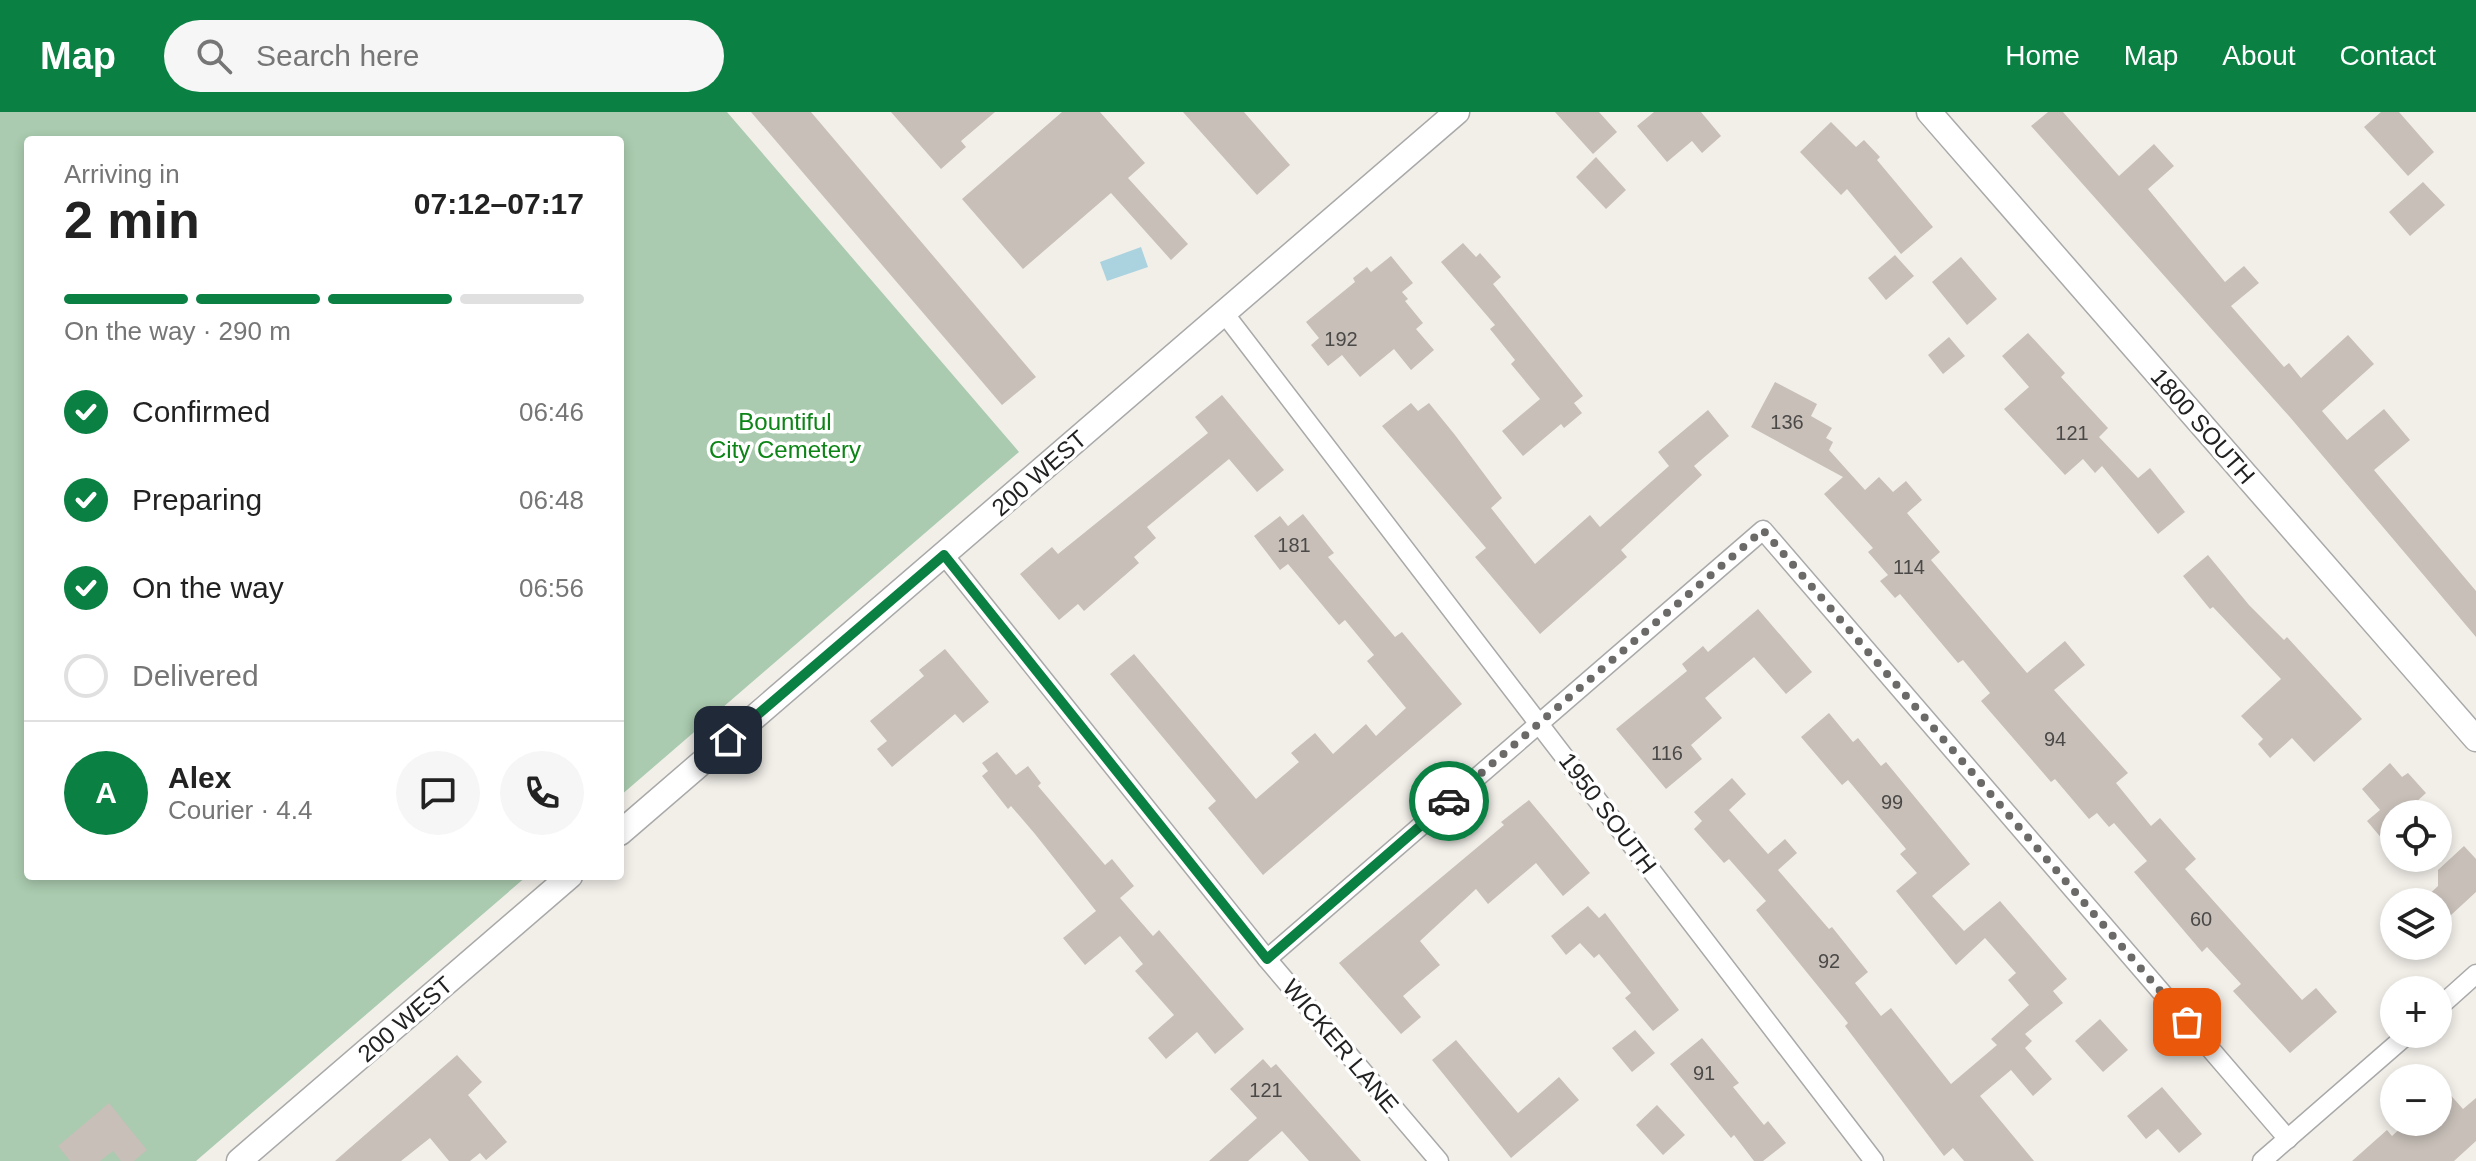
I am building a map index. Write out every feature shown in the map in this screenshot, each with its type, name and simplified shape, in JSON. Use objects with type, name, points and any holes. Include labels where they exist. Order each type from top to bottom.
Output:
[{"type":"street","name":"200 WEST","points":[[624,830],[1457,112]]},
{"type":"street","name":"1800 SOUTH","points":[[1929,112],[2476,739]]},
{"type":"street","name":"1950 SOUTH","points":[[1224,313],[1874,1161]]},
{"type":"street","points":[[1267,959],[1763,530],[2288,1139]]},
{"type":"street","name":"WICKER LANE","points":[[944,555],[1267,959],[1439,1161]]},
{"type":"street","name":"200 WEST","points":[[248,1158],[565,880]]},
{"type":"street","points":[[2452,995],[2476,974]]},
{"type":"street","points":[[2262,1161],[2392,1048]]},
{"type":"green space","name":"Bountiful City Cemetery","points":[[0,112],[727,112],[1019,452],[624,793],[624,136],[24,136],[24,880],[522,880],[196,1161],[0,1161]]},
{"type":"water","points":[[1141,247],[1148,267],[1107,281],[1100,262]]},
{"type":"building","points":[[751,112],[811,112],[1036,377],[1002,405]]},
{"type":"building","points":[[891,112],[995,112],[961,141],[966,147],[941,169]]},
{"type":"building","points":[[1062,112],[1100,112],[1145,163],[1128,178],[1188,244],[1171,260],[1111,193],[1023,269],[962,199]]},
{"type":"building","points":[[1183,112],[1244,112],[1290,165],[1257,195]]},
{"type":"building","points":[[1555,112],[1599,112],[1617,132],[1593,154]]},
{"type":"building","points":[[1654,112],[1701,112],[1721,136],[1702,153],[1692,141],[1667,162],[1637,126]]},
{"type":"building","points":[[2048,112],[2063,112],[2119,176],[2154,144],[2174,166],[2148,189],[2225,282],[2244,266],[2259,283],[2231,306],[2284,367],[2289,363],[2301,378],[2348,335],[2374,364],[2322,411],[2347,440],[2384,409],[2410,440],[2374,470],[2476,591],[2476,637],[2289,416],[2031,126]]},
{"type":"building","points":[[2381,112],[2399,112],[2434,152],[2408,176],[2364,127]]},
{"type":"building","points":[[1831,122],[1856,147],[1864,140],[1933,227],[1901,254],[1847,189],[1841,195],[1800,152]]},
{"type":"building","points":[[1596,157],[1626,190],[1606,209],[1576,177]]},
{"type":"building","points":[[2423,182],[2445,205],[2410,236],[2389,212]]},
{"type":"building","points":[[1463,243],[1476,257],[1480,253],[1501,277],[1493,284],[1583,396],[1574,403],[1582,413],[1564,428],[1561,424],[1523,456],[1502,431],[1540,399],[1511,364],[1515,360],[1490,329],[1495,325],[1441,262]]},
{"type":"building","points":[[1895,255],[1914,276],[1886,300],[1868,278]]},
{"type":"building","points":[[1391,256],[1413,283],[1402,292],[1408,299],[1405,301],[1423,323],[1416,329],[1434,350],[1411,370],[1394,349],[1360,377],[1342,355],[1328,366],[1311,345],[1319,338],[1306,322],[1355,282],[1353,278],[1367,267],[1371,272]]},
{"type":"building","points":[[1961,257],[1997,299],[1967,325],[1932,282]]},
{"type":"building","points":[[2028,333],[2065,373],[2061,377],[2108,428],[2099,437],[2138,478],[2150,468],[2185,512],[2158,534],[2102,466],[2095,473],[2083,459],[2065,475],[2004,409],[2029,387],[2002,356]]},
{"type":"building","points":[[1949,337],[1965,356],[1943,374],[1928,355]]},
{"type":"building","points":[[1775,382],[1817,404],[1811,416],[1832,428],[1826,438],[1833,442],[1829,450],[1865,490],[1879,477],[1893,492],[1906,481],[1922,500],[1907,513],[1940,552],[1931,560],[2027,673],[2065,641],[2085,665],[2054,690],[2128,773],[2116,783],[2151,826],[2160,818],[2196,859],[2185,869],[2302,1000],[2316,988],[2337,1012],[2290,1053],[2233,991],[2241,984],[2207,947],[2202,952],[2134,872],[2147,861],[2114,823],[2109,827],[2097,813],[2089,819],[2055,779],[2051,782],[1981,701],[1990,693],[1963,660],[1958,663],[1900,594],[1895,598],[1880,581],[1888,575],[1868,552],[1873,548],[1824,494],[1843,477],[1751,427]]},
{"type":"building","points":[[1222,395],[1284,470],[1257,492],[1229,459],[1147,527],[1156,538],[1134,557],[1139,563],[1084,611],[1078,604],[1059,620],[1020,574],[1052,547],[1058,554],[1208,433],[1195,417]]},
{"type":"building","points":[[1411,403],[1418,411],[1429,403],[1455,435],[1502,498],[1491,508],[1535,564],[1590,515],[1600,527],[1669,466],[1658,452],[1708,410],[1729,436],[1694,466],[1702,475],[1621,550],[1627,557],[1540,634],[1475,557],[1486,548],[1382,426]]},
{"type":"building","points":[[1303,514],[1334,553],[1328,557],[1395,637],[1402,632],[1462,704],[1263,875],[1208,808],[1216,801],[1110,674],[1134,654],[1256,799],[1299,762],[1291,753],[1315,733],[1333,754],[1366,724],[1376,736],[1406,708],[1367,661],[1374,655],[1345,620],[1339,625],[1288,564],[1280,570],[1254,536],[1280,516],[1288,526]]},
{"type":"building","points":[[2208,555],[2249,605],[2284,640],[2287,637],[2362,719],[2314,762],[2292,738],[2270,758],[2258,744],[2263,739],[2241,716],[2281,679],[2213,607],[2210,609],[2183,576]]},
{"type":"building","points":[[1758,609],[1812,672],[1786,694],[1754,657],[1705,698],[1722,718],[1691,745],[1702,759],[1666,789],[1616,729],[1687,671],[1682,664],[1703,646],[1708,652]]},
{"type":"building","points":[[945,649],[989,702],[963,723],[955,714],[892,767],[877,749],[887,741],[870,721],[924,676],[919,670]]},
{"type":"building","points":[[1829,713],[1853,742],[1858,738],[1881,766],[1886,762],[1970,864],[1932,896],[1964,931],[2000,901],[2067,979],[2053,991],[2063,1003],[2025,1034],[2032,1041],[2025,1048],[2052,1079],[2033,1096],[2011,1070],[1980,1096],[2034,1161],[1964,1161],[1953,1148],[1944,1156],[1845,1026],[1848,1023],[1756,910],[1766,901],[1729,859],[1724,863],[1694,829],[1702,821],[1694,812],[1732,778],[1746,794],[1729,810],[1768,854],[1785,839],[1797,853],[1778,870],[1829,929],[1832,927],[1868,972],[1855,983],[1881,1016],[1891,1008],[1951,1084],[1997,1045],[1991,1039],[2029,1005],[2008,980],[2016,973],[1985,938],[1956,965],[1896,891],[1917,873],[1900,854],[1906,849],[1848,780],[1842,785],[1801,737]]},
{"type":"building","points":[[997,752],[1016,775],[1028,766],[1041,783],[1038,786],[1105,865],[1112,859],[1134,886],[1120,898],[1153,936],[1159,930],[1244,1029],[1215,1054],[1197,1032],[1166,1059],[1148,1038],[1174,1015],[1135,971],[1143,964],[1120,936],[1085,965],[1063,938],[1096,911],[1035,834],[1011,806],[1008,809],[982,776],[988,771],[982,763]]},
{"type":"building","points":[[2390,763],[2402,777],[2408,773],[2426,793],[2418,800],[2380,800],[2380,810],[2362,789]]},
{"type":"building","points":[[1529,800],[1590,873],[1563,896],[1536,863],[1488,904],[1476,889],[1420,941],[1440,965],[1403,996],[1421,1017],[1401,1034],[1339,963],[1504,825],[1501,822]]},
{"type":"building","points":[[2380,810],[2380,836],[2367,821]]},
{"type":"building","points":[[2464,846],[2476,859],[2476,892],[2452,914],[2452,888],[2436,888],[2438,872],[2452,872],[2452,857]]},
{"type":"building","points":[[1588,906],[1599,918],[1605,913],[1679,1010],[1653,1031],[1625,998],[1631,993],[1599,954],[1594,958],[1580,943],[1566,955],[1551,936]]},
{"type":"building","points":[[2100,1019],[2128,1050],[2103,1072],[2075,1041]]},
{"type":"building","points":[[1635,1030],[1655,1053],[1632,1072],[1612,1048]]},
{"type":"building","points":[[1702,1038],[1739,1083],[1733,1087],[1764,1125],[1768,1121],[1786,1143],[1763,1161],[1754,1161],[1734,1135],[1731,1138],[1670,1064]]},
{"type":"building","points":[[1456,1040],[1518,1113],[1559,1077],[1579,1100],[1511,1158],[1432,1060]]},
{"type":"building","points":[[457,1055],[482,1082],[468,1095],[507,1142],[486,1160],[480,1153],[470,1161],[449,1161],[430,1138],[401,1161],[335,1161]]},
{"type":"building","points":[[1263,1059],[1271,1068],[1276,1064],[1361,1161],[1309,1161],[1282,1131],[1248,1161],[1209,1161],[1257,1118],[1230,1089]]},
{"type":"building","points":[[2162,1087],[2202,1134],[2179,1153],[2158,1129],[2146,1139],[2127,1116]]},
{"type":"building","points":[[2452,1097],[2463,1109],[2476,1098],[2476,1141],[2454,1161],[2352,1161],[2380,1136],[2452,1136]]},
{"type":"building","points":[[109,1103],[147,1150],[134,1161],[121,1161],[113,1151],[100,1161],[70,1161],[58,1146]]},
{"type":"building","points":[[1657,1105],[1685,1135],[1663,1155],[1636,1125]]},
{"type":"way so far","points":[[1449,801],[1763,530],[2187,1022]]},
{"type":"route","points":[[728,740],[944,555],[1267,959],[1449,801]]}]
